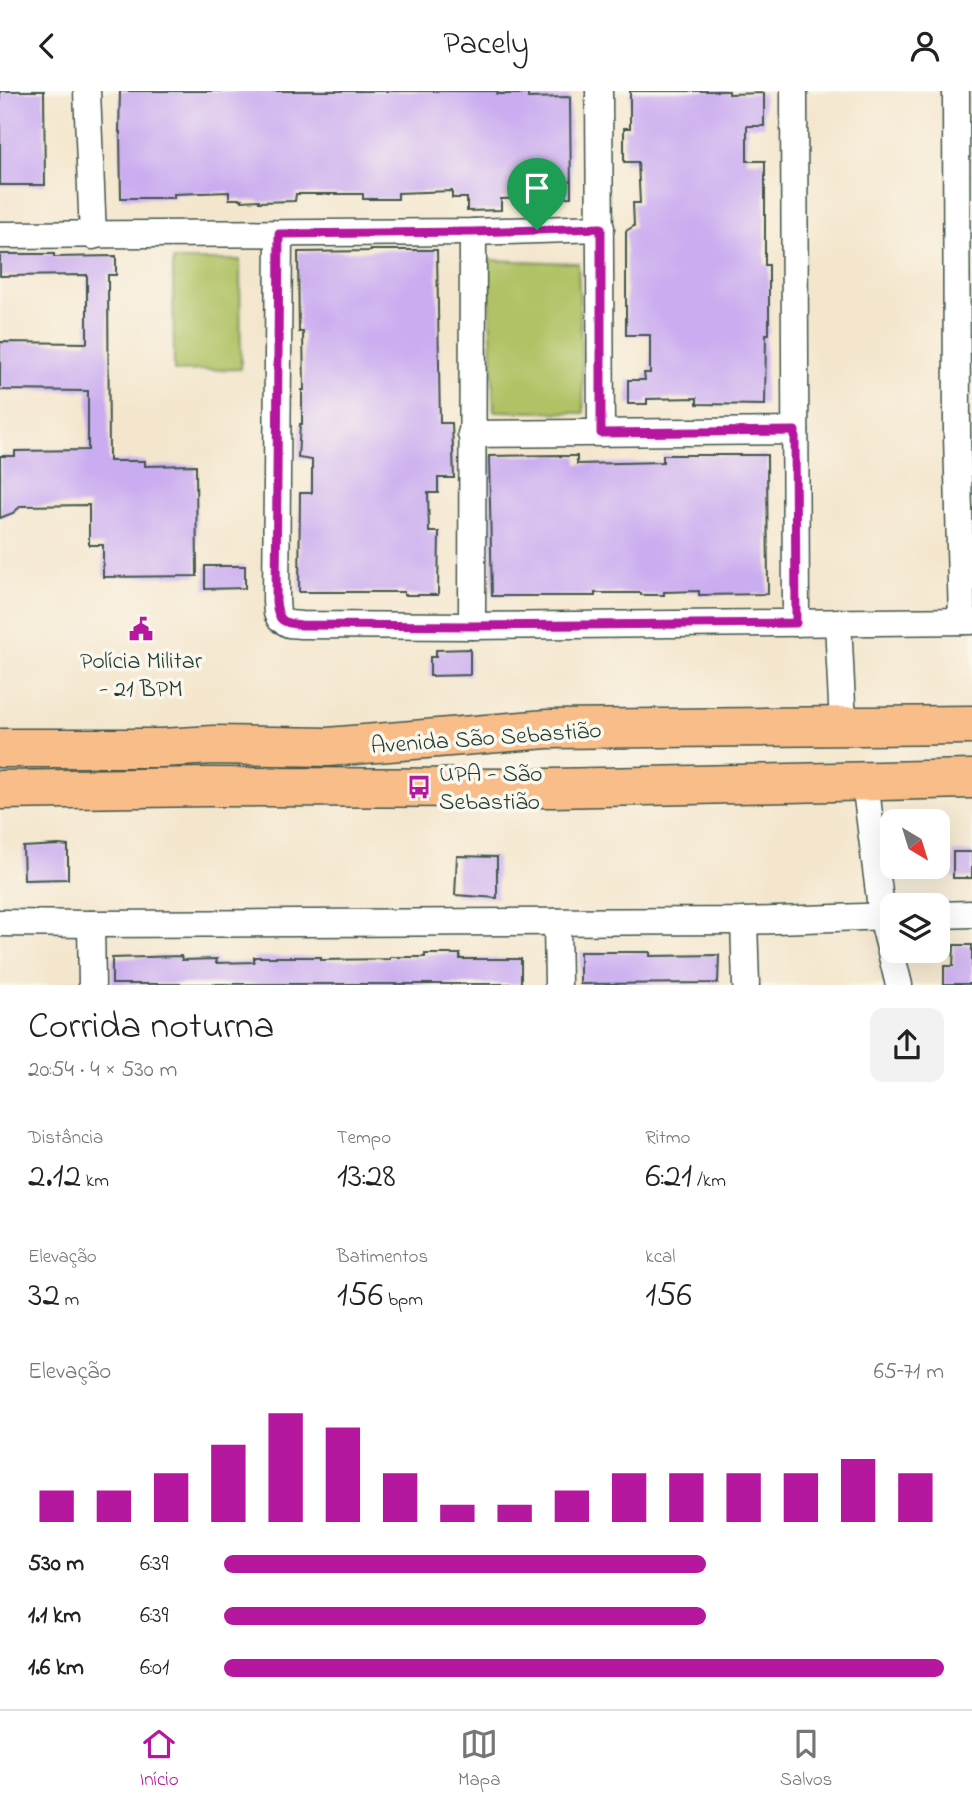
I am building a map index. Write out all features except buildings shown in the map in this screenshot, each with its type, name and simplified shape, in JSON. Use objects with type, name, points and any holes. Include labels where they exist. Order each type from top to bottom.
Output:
[{"type":"main road","name":"Avenida São Sebastião","points":[[0,748],[214,745],[328,747],[547,729],[972,725]]},
{"type":"main road","points":[[547,729],[542,738],[539,755],[553,788]]},
{"type":"main road","name":"Avenida São Sebastião","points":[[0,790],[209,787],[553,788],[972,779]]},
{"type":"street","points":[[87,91],[93,236]]},
{"type":"street","points":[[599,91],[601,433]]},
{"type":"street","points":[[794,91],[796,623]]},
{"type":"street","points":[[279,234],[276,601],[280,619],[289,624],[301,625],[472,626],[967,621],[957,436],[957,91]]},
{"type":"street","points":[[0,235],[473,232],[601,228]]},
{"type":"street","points":[[472,626],[473,232]]},
{"type":"street","points":[[471,434],[795,431]]},
{"type":"street","points":[[838,622],[843,725]]},
{"type":"street","points":[[865,782],[883,893]]},
{"type":"street","points":[[950,915],[972,914]]},
{"type":"street","points":[[0,923],[744,921],[880,916]]},
{"type":"street","points":[[744,921],[746,985]]},
{"type":"street","points":[[557,922],[558,985]]},
{"type":"street","points":[[91,924],[92,985]]},
{"type":"street","points":[[895,963],[899,985]]},
{"type":"green space","points":[[173,260],[240,260],[241,369],[174,371]]},
{"type":"green space","points":[[488,260],[578,263],[584,413],[494,411]]},
{"type":"place","name":"Polícia Militar - 21 BPM","points":[[141,629]]},
{"type":"place","name":"UPA - São Sebastião","points":[[419,787]]},
{"type":"route","points":[[601,228],[601,433],[795,431],[796,623],[301,625],[289,624],[280,619],[276,601],[279,234],[537,230],[601,228]]}]
